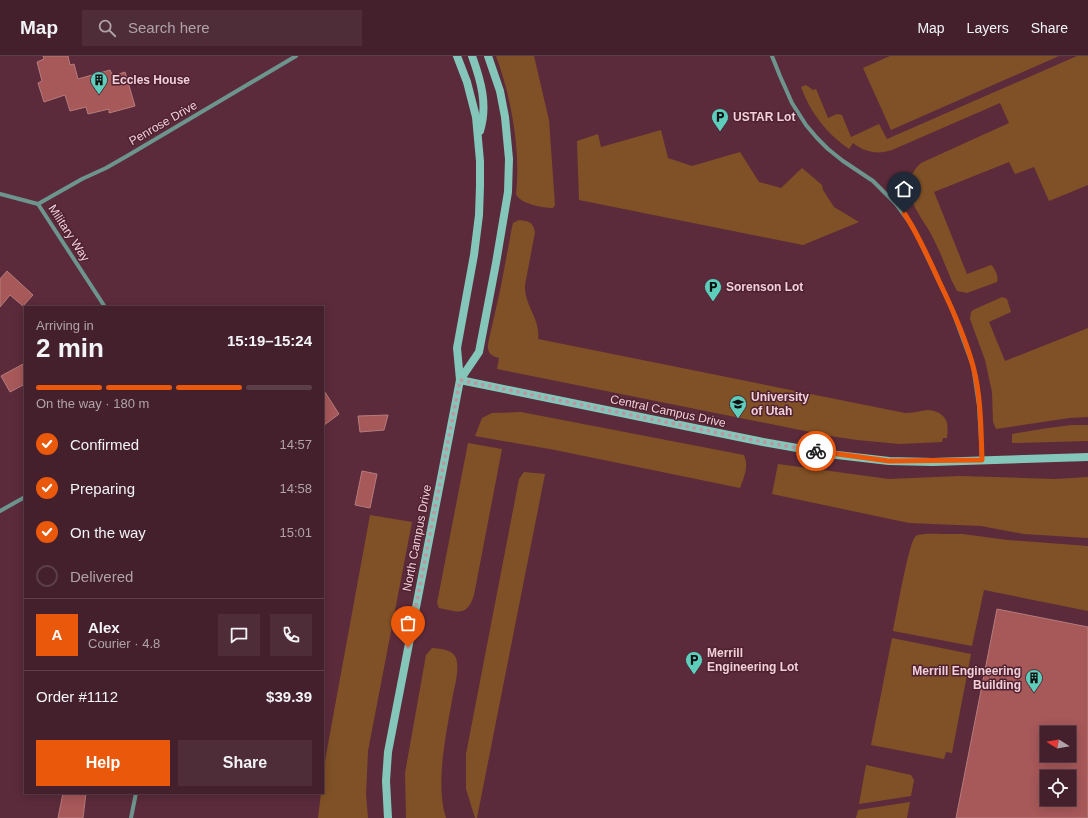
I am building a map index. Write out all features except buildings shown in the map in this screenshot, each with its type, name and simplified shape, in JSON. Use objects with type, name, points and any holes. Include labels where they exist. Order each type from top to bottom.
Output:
[{"type":"main road","name":"North Campus Drive","points":[[388,818],[386,781],[388,752],[460,380],[457,348],[474,255],[479,215],[480,186],[478,136],[472,99],[457,56]]},
{"type":"main road","points":[[472,56],[481,79],[483,92],[483,115],[478,136]]},
{"type":"main road","name":"North Campus Drive","points":[[460,380],[479,352],[508,192],[509,159],[505,117],[500,91],[488,56]]},
{"type":"main road","name":"Central Campus Drive","points":[[460,380],[763,442],[837,455],[889,461],[1088,457]]},
{"type":"street","name":"Penrose Drive","points":[[38,204],[82,178],[106,168],[127,156],[296,56]]},
{"type":"street","points":[[772,56],[792,103],[816,138],[838,157],[874,181],[896,204],[916,232],[952,309],[973,366],[979,406],[982,460]]},
{"type":"street","name":"Military Way","points":[[0,194],[38,204],[104,306]]},
{"type":"street","points":[[0,511],[24,498]]},
{"type":"street","points":[[131,818],[136,794]]},
{"type":"shaded area","points":[[496,56],[534,56],[549,120],[555,205],[553,208],[527,203],[516,194],[517,160],[514,124],[506,88]]},
{"type":"shaded area","points":[[890,56],[1059,56],[891,130],[863,68]]},
{"type":"shaded area","points":[[1077,56],[1088,56],[1088,185],[1049,201],[1034,167],[1015,174],[1009,162],[934,192],[967,274],[991,265],[996,273],[997,282],[967,293],[957,291],[931,235],[911,199],[910,180],[915,169],[921,163],[1009,123],[1000,103],[887,152],[871,152],[862,149],[853,143],[849,149],[833,136],[814,114],[801,87],[806,85],[813,90],[816,89],[828,118],[837,114],[842,115],[851,137],[879,124],[887,139]]},
{"type":"shaded area","points":[[661,130],[668,158],[692,166],[740,152],[759,182],[781,188],[802,168],[822,185],[823,190],[834,207],[859,222],[803,245],[579,200],[577,141],[598,134],[601,147]]},
{"type":"shaded area","points":[[519,220],[530,223],[535,232],[525,285],[525,293],[537,325],[538,339],[905,413],[927,410],[933,411],[939,413],[945,418],[948,427],[947,438],[943,438],[942,442],[900,444],[830,436],[497,369],[499,358],[490,354],[488,344],[513,223]]},
{"type":"shaded area","points":[[1002,297],[1007,299],[1011,312],[989,322],[1005,361],[1088,328],[1088,417],[1069,418],[996,429],[993,422],[992,392],[985,360],[970,319],[971,312],[973,310]]},
{"type":"shaded area","points":[[521,412],[744,455],[746,468],[744,476],[740,488],[555,450],[475,436],[482,418],[492,413]]},
{"type":"shaded area","points":[[1072,425],[1088,425],[1088,441],[1012,443],[1012,434]]},
{"type":"shaded area","points":[[468,443],[502,449],[474,595],[465,610],[457,611],[439,608],[437,603]]},
{"type":"shaded area","points":[[778,464],[889,479],[960,476],[1055,479],[1088,477],[1088,538],[1024,534],[981,526],[909,523],[772,494]]},
{"type":"shaded area","points":[[524,472],[545,474],[477,818],[475,818],[466,789],[466,754],[519,479]]},
{"type":"shaded area","points":[[370,515],[412,522],[368,751],[366,794],[368,818],[318,818],[321,794],[324,794],[324,770]]},
{"type":"shaded area","points":[[962,534],[1008,540],[1088,546],[1088,611],[984,590],[972,646],[893,631],[906,564],[913,540],[918,535]]},
{"type":"shaded area","points":[[892,638],[971,654],[952,753],[946,752],[944,759],[871,745]]},
{"type":"shaded area","points":[[432,648],[446,650],[452,653],[456,658],[457,663],[457,674],[441,775],[441,791],[446,818],[406,818],[405,773],[426,655]]},
{"type":"shaded area","points":[[866,765],[911,775],[914,780],[911,796],[859,804]]},
{"type":"shaded area","points":[[910,802],[907,818],[856,818],[858,810]]},
{"type":"way so far","points":[[408,647],[460,380],[763,442],[816,451]]},
{"type":"place","name":"Eccles House","points":[[99,95]]},
{"type":"place","name":"USTAR Lot","points":[[720,132]]},
{"type":"place","name":"Sorenson Lot","points":[[713,302]]},
{"type":"place","name":"University of Utah","points":[[738,419]]},
{"type":"place","name":"Merrill Engineering Lot","points":[[694,675]]},
{"type":"place","name":"Merrill Engineering Building","points":[[1034,693]]},
{"type":"route","points":[[816,451],[889,461],[933,462],[982,460],[979,406],[973,366],[952,309],[921,242],[904,213]]}]
